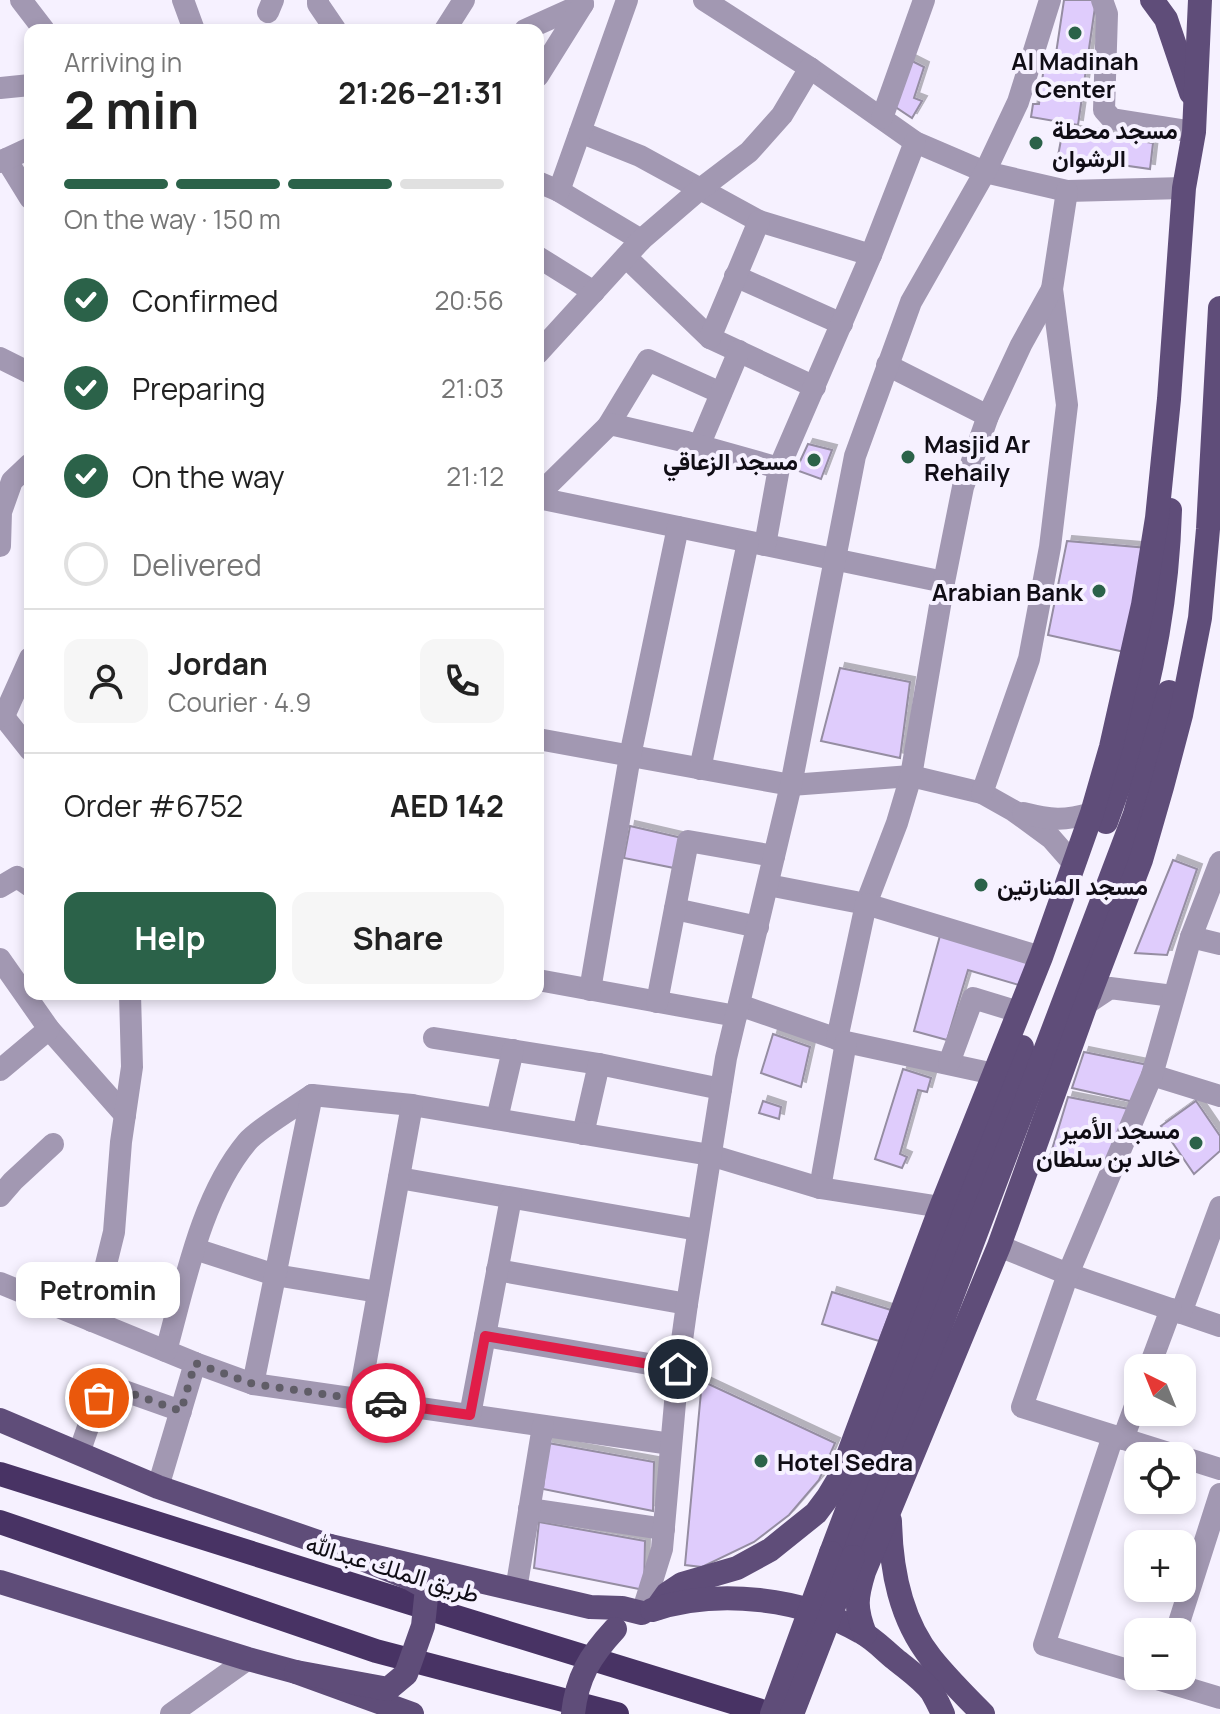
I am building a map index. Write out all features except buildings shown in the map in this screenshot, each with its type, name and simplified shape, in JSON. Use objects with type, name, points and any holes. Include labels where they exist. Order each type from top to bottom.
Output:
[{"type":"highway","name":"طريق الملك عبدالله","points":[[0,1474],[771,1714]]},
{"type":"highway","points":[[0,1522],[376,1651],[617,1714]]},
{"type":"main road","points":[[1152,0],[1166,19],[1195,103]]},
{"type":"main road","points":[[650,1611],[682,1584],[737,1568],[770,1550],[816,1513],[840,1477],[941,1207],[1041,957],[1092,813],[1111,747],[1143,605],[1157,518],[1184,188],[1194,132],[1200,0]]},
{"type":"main road","points":[[865,1634],[857,1607],[857,1593],[999,1246],[1141,860],[1170,758],[1200,618],[1212,519],[1220,308]]},
{"type":"main road","points":[[792,1714],[842,1555],[1111,810],[1134,735],[1152,663],[1170,545],[1171,495],[1164,444]]},
{"type":"main road","points":[[771,1714],[842,1555],[1135,814],[1163,715],[1196,567],[1212,519]]},
{"type":"main road","points":[[0,1420],[158,1487],[330,1546],[427,1588],[423,1626],[406,1674],[388,1689],[296,1672],[248,1659],[0,1582]]},
{"type":"main road","points":[[890,1509],[891,1557],[911,1626],[929,1656],[983,1714]]},
{"type":"main road","points":[[816,1513],[822,1555],[832,1561],[845,1565],[854,1562],[879,1537]]},
{"type":"main road","points":[[330,1546],[590,1607],[650,1611]]},
{"type":"main road","points":[[573,1714],[576,1690],[595,1651],[615,1629],[650,1611],[692,1601],[728,1598],[764,1601],[826,1615],[865,1634],[914,1674],[931,1692],[943,1714]]},
{"type":"main road","points":[[296,1672],[405,1712]]},
{"type":"main road","points":[[931,1692],[968,1714]]},
{"type":"street","points":[[21,0],[39,24]]},
{"type":"street","points":[[183,0],[192,24]]},
{"type":"street","points":[[318,0],[332,24]]},
{"type":"street","points":[[449,24],[464,0]]},
{"type":"street","points":[[559,191],[627,0]]},
{"type":"street","points":[[704,0],[810,68],[915,142],[985,172],[1067,191],[1184,188]]},
{"type":"street","points":[[882,118],[924,0]]},
{"type":"street","points":[[650,1611],[662,1549],[678,1369],[721,1089],[791,785],[855,456],[911,302],[985,172],[1018,102],[1050,0]]},
{"type":"street","points":[[1102,0],[1107,14],[1104,110],[1107,115],[1112,119],[1194,132]]},
{"type":"street","points":[[538,24],[587,2]]},
{"type":"street","points":[[544,67],[587,2]]},
{"type":"street","points":[[544,346],[641,240],[749,152],[782,115],[810,68]]},
{"type":"street","points":[[0,88],[24,86]]},
{"type":"street","points":[[580,132],[640,156],[759,221],[871,255]]},
{"type":"street","points":[[700,769],[756,544],[779,468],[871,255],[915,142]]},
{"type":"street","points":[[24,151],[3,160],[24,190]]},
{"type":"street","points":[[544,185],[641,240]]},
{"type":"street","points":[[982,793],[1029,659],[1050,547],[1067,405],[1052,289],[1067,191]]},
{"type":"street","points":[[710,338],[759,221]]},
{"type":"street","points":[[626,257],[710,338],[815,387]]},
{"type":"street","points":[[544,261],[594,292]]},
{"type":"street","points":[[735,276],[842,324]]},
{"type":"street","points":[[820,1188],[866,904],[911,776],[963,487],[988,416],[1021,345],[1052,289]]},
{"type":"street","points":[[699,446],[739,351]]},
{"type":"street","points":[[0,358],[24,370]]},
{"type":"street","points":[[544,491],[608,426],[648,360],[721,393]]},
{"type":"street","points":[[887,365],[988,416]]},
{"type":"street","points":[[608,426],[610,424],[779,468]]},
{"type":"street","points":[[0,546],[1,512],[12,481],[24,470]]},
{"type":"street","points":[[544,498],[944,582]]},
{"type":"street","points":[[590,990],[630,756],[678,527]]},
{"type":"street","points":[[24,670],[2,714],[24,742]]},
{"type":"street","points":[[544,740],[791,785],[911,776],[982,793],[1014,811],[1051,838],[1073,863]]},
{"type":"street","points":[[1014,811],[1069,820],[1092,813]]},
{"type":"street","points":[[657,1002],[688,841],[774,856]]},
{"type":"street","points":[[1134,1442],[1022,1407],[1068,1274],[1152,1075],[1191,937],[1220,862]]},
{"type":"street","points":[[0,887],[17,877],[24,882]]},
{"type":"street","points":[[768,885],[866,904],[1041,957]]},
{"type":"street","points":[[675,909],[758,927]]},
{"type":"street","points":[[1191,937],[1220,944]]},
{"type":"street","points":[[1,962],[24,994]]},
{"type":"street","points":[[544,981],[657,1002],[738,1010],[842,1040],[994,1074]]},
{"type":"street","points":[[1086,1004],[1110,988],[1173,996]]},
{"type":"street","points":[[949,1063],[973,998],[1019,1012]]},
{"type":"street","points":[[28,1000],[49,1029],[125,1115]]},
{"type":"street","points":[[92,1321],[114,1232],[132,1067],[130,1000]]},
{"type":"street","points":[[0,1070],[49,1029]]},
{"type":"street","points":[[434,1038],[599,1064],[721,1089]]},
{"type":"street","points":[[497,1119],[513,1050]]},
{"type":"street","points":[[583,1134],[599,1064]]},
{"type":"street","points":[[1152,1075],[1220,1096]]},
{"type":"street","points":[[166,1351],[195,1249],[220,1180],[249,1139],[312,1095],[412,1105],[710,1155],[820,1188],[941,1207]]},
{"type":"street","points":[[253,1384],[312,1095]]},
{"type":"street","points":[[359,1399],[412,1105]]},
{"type":"street","points":[[0,1196],[53,1144]]},
{"type":"street","points":[[399,1178],[698,1230]]},
{"type":"street","points":[[470,1415],[511,1198]]},
{"type":"street","points":[[1156,1354],[1220,1207]]},
{"type":"street","points":[[999,1246],[1068,1274],[1220,1326]]},
{"type":"street","points":[[195,1249],[275,1275],[378,1292]]},
{"type":"street","points":[[497,1270],[687,1304]]},
{"type":"street","points":[[0,1283],[253,1384],[671,1444]]},
{"type":"street","points":[[485,1336],[678,1369]]},
{"type":"street","points":[[158,1487],[195,1363]]},
{"type":"street","points":[[79,1453],[100,1393],[106,1388],[116,1388],[181,1411]]},
{"type":"street","points":[[1124,1425],[1044,1645],[1124,1669]]},
{"type":"street","points":[[516,1590],[543,1426]]},
{"type":"street","points":[[1196,1462],[1220,1469]]},
{"type":"street","points":[[1180,1618],[1220,1494]]},
{"type":"street","points":[[529,1509],[664,1529]]},
{"type":"street","points":[[171,1714],[248,1659]]},
{"type":"street","points":[[1196,1690],[1220,1698]]},
{"type":"way so far","points":[[99,1398],[103,1389],[116,1388],[181,1411],[195,1363],[253,1384],[386,1403]]},
{"type":"place","name":"Al Madinah Center","points":[[1075,33]]},
{"type":"place","name":"مسجد محطة الرشوان","points":[[1036,143]]},
{"type":"place","name":"Masjid Ar Rehaily","points":[[908,457]]},
{"type":"place","name":"مسجد الزعاقي","points":[[814,460]]},
{"type":"place","name":"Arabian Bank","points":[[1099,591]]},
{"type":"place","name":"مسجد المنارتين","points":[[981,885]]},
{"type":"place","name":"مسجد الأمير خالد بن سلطان","points":[[1196,1143]]},
{"type":"place","name":"Petromin","points":[[99,1398]]},
{"type":"place","name":"Hotel Sedra","points":[[761,1461]]},
{"type":"route","points":[[386,1403],[470,1415],[485,1336],[678,1369]]}]
